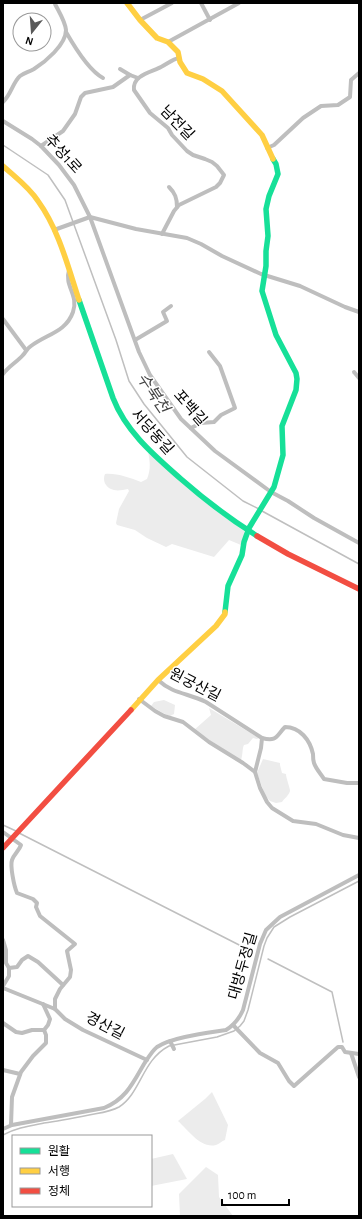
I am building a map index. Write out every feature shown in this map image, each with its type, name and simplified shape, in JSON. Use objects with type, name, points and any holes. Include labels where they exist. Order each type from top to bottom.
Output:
[{"type":"street","points":[[127,3],[157,38],[168,42],[178,52],[182,67],[187,73],[222,91],[262,135],[267,148],[274,145],[303,118],[321,106],[338,105],[350,97],[350,80],[359,73]]},
{"type":"street","points":[[201,3],[210,20]]},
{"type":"street","points":[[168,42],[239,3]]},
{"type":"street","points":[[55,4],[63,20],[66,32],[84,61],[97,75],[103,78]]},
{"type":"street","points":[[140,20],[170,4]]},
{"type":"street","points":[[3,102],[19,77],[34,69],[51,56],[65,37],[66,32]]},
{"type":"street","points":[[120,69],[130,76],[138,78],[179,58]]},
{"type":"street","points":[[41,146],[63,131],[75,114],[81,97],[85,93],[113,87],[130,76]]},
{"type":"street","name":"남전길","points":[[138,78],[133,87],[134,90],[150,113],[168,128],[172,135],[190,153],[215,164],[224,176],[216,187],[182,203],[177,207]]},
{"type":"street","name":"추성1로","points":[[3,121],[41,146],[74,185],[88,218]]},
{"type":"street","name":"원궁산길","points":[[262,738],[206,702],[173,690],[158,680],[216,626],[225,614],[228,586],[242,555],[244,542],[249,529],[274,487],[283,455],[282,426],[296,390],[297,378],[294,368],[276,335],[262,288],[266,266],[268,236],[266,209],[269,196],[278,174],[276,164],[267,148]]},
{"type":"street","name":"서당동길","points":[[3,166],[32,193],[43,207],[65,256],[111,393],[118,410],[130,428],[155,455],[210,504],[308,564],[359,589]]},
{"type":"street","points":[[162,234],[177,207],[175,194],[169,187]]},
{"type":"street","points":[[54,230],[88,218],[136,229],[187,238],[264,275],[300,286],[359,312]]},
{"type":"street","name":"포백길","points":[[88,218],[139,352],[154,380],[181,419],[214,451],[270,494],[288,501],[314,518],[359,543]]},
{"type":"street","points":[[3,374],[24,355],[26,350],[65,326],[71,318],[75,301],[74,295],[68,283],[69,270]]},
{"type":"street","points":[[135,340],[167,321],[163,312],[171,306]]},
{"type":"street","points":[[3,319],[26,350]]},
{"type":"street","points":[[191,428],[201,423],[214,422],[221,415],[235,408],[220,366],[209,352]]},
{"type":"street","points":[[354,372],[359,378]]},
{"type":"street","points":[[3,848],[158,680]]},
{"type":"street","points":[[140,699],[164,716],[183,722],[209,742],[255,772]]},
{"type":"street","points":[[359,783],[347,783],[324,779],[314,763],[309,742],[305,736],[298,731],[285,727],[275,738],[262,738],[255,772],[260,788],[267,802],[272,808],[293,821],[316,824],[343,835],[359,838]]},
{"type":"street","points":[[3,832],[16,835]]},
{"type":"street","points":[[16,835],[21,845],[12,859],[14,887],[17,893],[33,899],[36,903],[40,916],[75,944],[67,951],[70,977],[60,989],[56,999],[55,1009]]},
{"type":"street","name":"대방두정길","points":[[234,1026],[243,1010],[260,944],[266,930],[280,917],[359,875]]},
{"type":"street","name":"경산길","points":[[3,940],[6,950],[6,963],[9,968],[9,976],[3,987],[55,1009],[65,1019],[82,1030],[147,1060]]},
{"type":"street","points":[[9,968],[17,967],[22,960],[28,956],[38,962],[63,985]]},
{"type":"street","points":[[42,1004],[50,1019],[44,1030]]},
{"type":"street","points":[[3,1023],[16,1032],[22,1033],[32,1030],[44,1030]]},
{"type":"street","points":[[3,1129],[11,1126],[104,1108],[114,1104],[125,1094],[156,1047],[170,1042],[226,1030],[234,1026],[260,1053],[278,1063],[289,1081],[294,1086],[338,1047],[342,1047],[345,1052],[359,1054]]},
{"type":"street","points":[[11,1126],[12,1093],[21,1072],[33,1056],[46,1043],[46,1035],[44,1030]]},
{"type":"street","points":[[170,1042],[174,1049]]},
{"type":"street","points":[[351,1053],[359,1077]]},
{"type":"street","points":[[3,1070],[20,1074]]},
{"type":"shaded area","points":[[148,451],[212,508],[244,531],[245,535],[241,545],[229,540],[214,557],[172,544],[166,547],[147,538],[135,530],[117,525],[116,523],[119,509],[129,491],[128,489],[114,490],[109,488],[104,482],[105,474],[128,477],[141,482],[147,479],[150,465]]},
{"type":"shaded area","points":[[164,700],[175,705],[174,714],[170,716],[151,706],[154,702]]},
{"type":"shaded area","points":[[209,708],[259,738],[253,738],[248,744],[244,745],[241,760],[194,730],[211,715]]},
{"type":"shaded area","points":[[263,759],[280,763],[282,773],[286,774],[290,791],[282,802],[276,803],[270,801],[265,795],[257,773]]},
{"type":"shaded area","points":[[212,1092],[228,1125],[225,1140],[216,1145],[200,1142],[178,1121]]},
{"type":"shaded area","points":[[173,1154],[187,1179],[152,1186],[152,1159]]},
{"type":"shaded area","points":[[206,1167],[218,1175],[219,1197],[233,1216],[180,1216],[179,1194]]},
{"type":"waterway","name":"수북천","points":[[3,145],[48,175],[65,200],[116,340],[129,381],[144,404],[187,457],[243,501],[259,509]]},
{"type":"waterway","name":"수북천","points":[[262,511],[359,564]]},
{"type":"waterway","points":[[3,825],[16,831]]},
{"type":"waterway","points":[[19,833],[251,951]]},
{"type":"waterway","points":[[3,1135],[28,1126],[116,1109],[132,1094],[153,1059],[169,1046],[217,1037],[234,1031],[244,1021],[264,946],[274,927],[359,881]]},
{"type":"waterway","points":[[268,959],[332,992],[343,1042]]},
{"type":"traffic: fast","points":[[225,612],[228,586],[242,555],[244,542],[249,528],[274,487],[283,455],[282,426],[296,390],[296,373],[276,335],[262,291],[266,266],[268,236],[266,209],[269,196],[278,174],[276,164],[273,159]]},
{"type":"traffic: fast","points":[[79,300],[113,398],[125,422],[133,433],[151,452],[208,502],[257,536]]},
{"type":"traffic: slow","points":[[127,3],[157,38],[168,42],[178,52],[180,62],[187,73],[203,79],[222,91],[262,135],[273,159]]},
{"type":"traffic: slow","points":[[3,166],[30,191],[52,224],[79,300]]},
{"type":"traffic: slow","points":[[131,710],[158,680],[216,626],[225,612]]},
{"type":"traffic: jam","points":[[257,536],[288,554],[359,589]]},
{"type":"traffic: jam","points":[[3,848],[131,710]]}]
